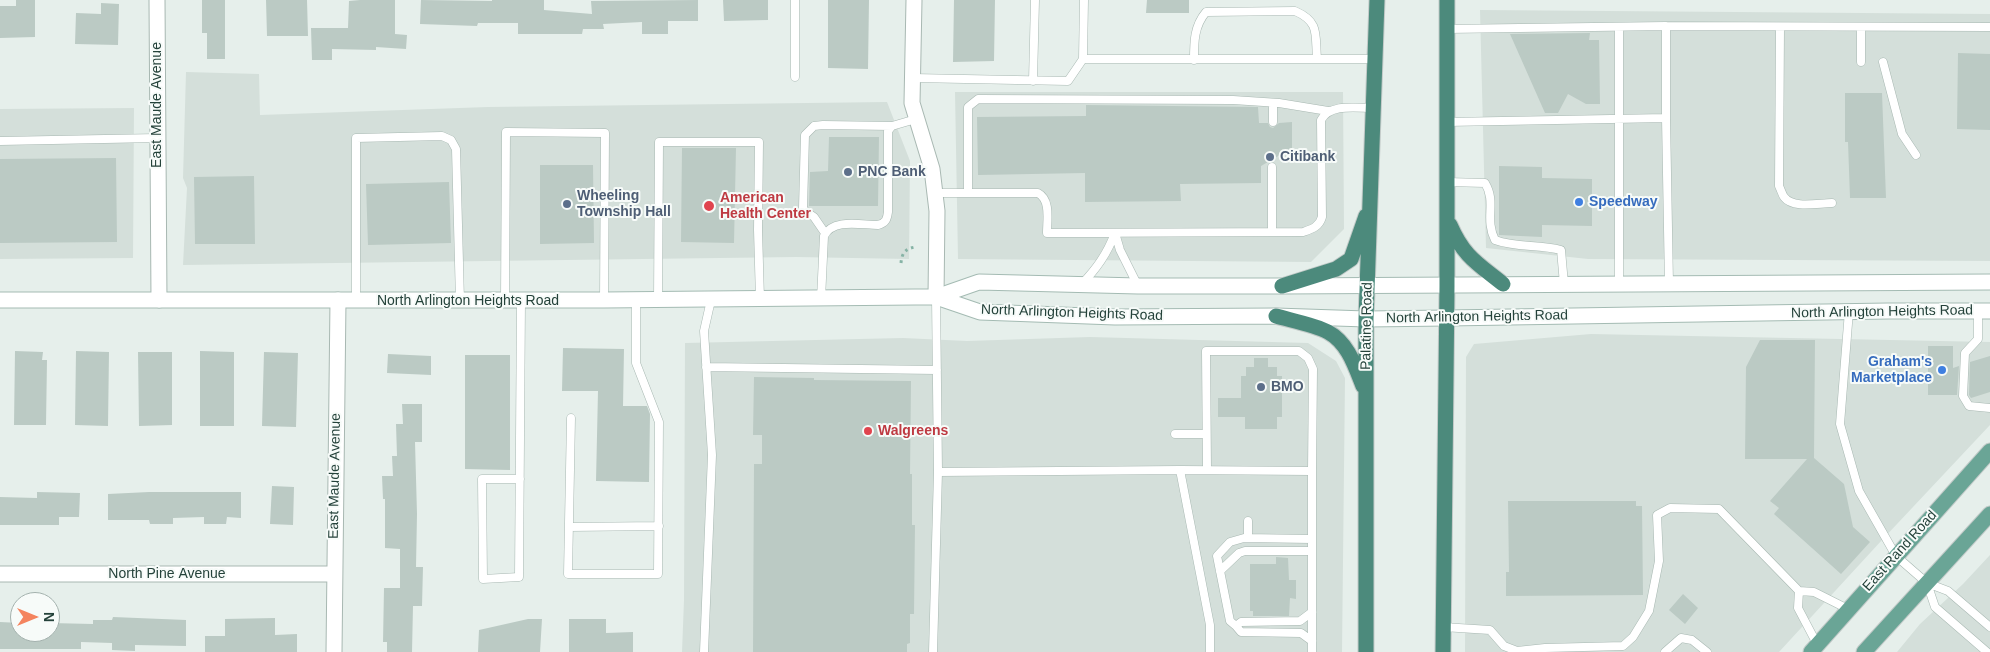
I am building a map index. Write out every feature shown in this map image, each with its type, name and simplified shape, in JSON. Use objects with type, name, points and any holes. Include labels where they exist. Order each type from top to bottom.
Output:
[{"type":"highway","name":"Palatine Road","points":[[1366,652],[1366,319],[1377,0]]},
{"type":"highway","points":[[1443,652],[1448,286],[1447,0]]},
{"type":"highway","points":[[1282,286],[1336,269],[1351,259],[1371,202]]},
{"type":"highway","points":[[1448,219],[1456,240],[1473,262],[1503,284]]},
{"type":"highway","points":[[1276,316],[1328,331],[1352,357],[1366,393]]},
{"type":"main road","name":"East Maude Avenue","points":[[157,0],[158,300]]},
{"type":"main road","points":[[914,0],[912,103],[932,169],[935,193],[937,211],[936,297]]},
{"type":"main road","name":"North Arlington Heights Road","points":[[0,300],[460,301],[936,297],[979,282],[1138,286],[1448,286],[1503,284],[1990,282]]},
{"type":"main road","name":"North Arlington Heights Road","points":[[936,297],[980,312],[1116,317],[1276,316],[1366,319],[1984,311]]},
{"type":"main road","name":"East Maude Avenue","points":[[334,652],[338,300]]},
{"type":"main road","name":"East Rand Road","points":[[1814,648],[1990,451]]},
{"type":"main road","points":[[1864,652],[1990,514]]},
{"type":"main road","name":"North Pine Avenue","points":[[0,574],[334,574]]},
{"type":"lane","points":[[795,0],[795,78]]},
{"type":"lane","points":[[1033,80],[1035,0]]},
{"type":"lane","points":[[913,78],[1068,81],[1083,59],[1084,0]]},
{"type":"lane","points":[[1194,60],[1194,39],[1198,21],[1206,12],[1295,11],[1308,17],[1315,29],[1317,59]]},
{"type":"lane","points":[[1447,29],[1666,26],[1990,27]]},
{"type":"lane","points":[[1666,26],[1669,284]]},
{"type":"lane","points":[[1861,26],[1861,62]]},
{"type":"lane","points":[[1619,27],[1619,284]]},
{"type":"lane","points":[[1780,27],[1779,186],[1783,196],[1789,202],[1797,204],[1832,203]]},
{"type":"lane","points":[[1083,59],[1375,59]]},
{"type":"lane","points":[[1883,62],[1902,134],[1916,155]]},
{"type":"lane","points":[[968,193],[968,107],[978,99],[1233,100],[1273,102],[1328,111],[1333,109],[1374,108]]},
{"type":"lane","points":[[1273,102],[1273,122]]},
{"type":"lane","points":[[935,193],[1038,193],[1042,195],[1047,204],[1047,233],[1303,232],[1315,228],[1320,223],[1322,217],[1321,120],[1328,111]]},
{"type":"lane","points":[[1447,122],[1666,118]]},
{"type":"lane","points":[[825,233],[814,217],[803,208],[804,135],[814,126],[892,126],[916,119]]},
{"type":"lane","points":[[821,299],[825,233],[831,226],[836,224],[878,225],[884,223],[887,219],[888,131],[892,126]]},
{"type":"lane","points":[[505,300],[506,132],[605,133],[604,300]]},
{"type":"lane","points":[[356,301],[356,138],[442,136],[451,140],[456,149],[460,301]]},
{"type":"lane","points":[[0,141],[158,138]]},
{"type":"lane","points":[[658,300],[659,142],[759,142],[758,230],[760,299]]},
{"type":"lane","points":[[1272,166],[1272,232]]},
{"type":"lane","points":[[1448,182],[1485,183],[1491,193],[1490,229],[1494,240],[1505,244],[1548,246],[1561,250],[1564,284]]},
{"type":"lane","points":[[1081,284],[1099,266],[1116,233]]},
{"type":"lane","points":[[1116,233],[1120,250],[1138,286]]},
{"type":"lane","points":[[933,652],[938,472],[936,297]]},
{"type":"lane","points":[[520,479],[482,479],[483,579],[519,578],[520,479],[521,300]]},
{"type":"lane","points":[[571,418],[568,574],[658,574],[660,422],[636,363],[636,300]]},
{"type":"lane","points":[[704,652],[712,455],[704,331],[711,300]]},
{"type":"lane","points":[[1984,311],[1978,339],[1965,353],[1963,396],[1969,406],[1990,408]]},
{"type":"lane","points":[[1849,312],[1840,424],[1859,491],[1896,556],[1927,583],[1948,591],[1990,627]]},
{"type":"lane","points":[[1207,470],[1206,351],[1299,351],[1308,358],[1313,369],[1312,652]]},
{"type":"lane","points":[[706,367],[937,370]]},
{"type":"lane","points":[[1175,434],[1206,434]]},
{"type":"lane","points":[[1180,470],[1210,625],[1210,652]]},
{"type":"lane","points":[[938,472],[1312,471]]},
{"type":"lane","points":[[1443,627],[1490,630],[1504,646],[1517,651],[1546,648],[1623,646],[1633,637],[1649,611],[1659,561],[1657,516],[1670,508],[1719,509],[1799,591],[1814,592],[1848,609]]},
{"type":"lane","points":[[1248,521],[1248,538]]},
{"type":"lane","points":[[569,527],[659,526]]},
{"type":"lane","points":[[1312,538],[1248,538],[1230,542],[1217,556],[1230,622],[1240,632],[1301,633],[1312,641]]},
{"type":"lane","points":[[1220,571],[1239,553],[1245,550],[1312,551]]},
{"type":"lane","points":[[1927,583],[1935,607],[1987,652]]},
{"type":"lane","points":[[1799,591],[1798,608],[1814,648]]},
{"type":"lane","points":[[1236,626],[1240,622],[1300,622],[1312,612]]},
{"type":"lane","points":[[1665,652],[1681,638],[1687,638],[1707,652]]},
{"type":"path","points":[[901,262],[903,252],[915,248]]},
{"type":"shaded area","points":[[1480,10],[1990,14],[1990,261],[1588,259],[1486,248]]},
{"type":"shaded area","points":[[186,72],[259,74],[260,115],[488,107],[887,102],[910,161],[909,259],[796,257],[183,265],[187,188],[183,178]]},
{"type":"shaded area","points":[[955,92],[1343,92],[1344,229],[1311,262],[958,259]]},
{"type":"shaded area","points":[[134,108],[133,258],[0,259],[0,109]]},
{"type":"shaded area","points":[[1591,334],[1990,342],[1990,425],[1779,652],[1465,652],[1466,357],[1474,344]]},
{"type":"shaded area","points":[[1090,337],[1308,343],[1336,361],[1345,378],[1342,652],[682,652],[685,343],[903,338],[967,341]]},
{"type":"shaded area","points":[[1990,555],[1990,652],[1897,652],[1920,624],[1963,584]]},
{"type":"building","points":[[16,0],[35,0],[35,37],[0,38],[0,6],[16,6]]},
{"type":"building","points":[[202,0],[225,0],[225,59],[207,59],[207,33],[202,33]]},
{"type":"building","points":[[266,0],[307,0],[308,36],[267,36]]},
{"type":"building","points":[[395,0],[395,34],[407,35],[406,49],[376,47],[376,50],[332,49],[332,60],[312,60],[311,28],[348,28],[349,1]]},
{"type":"building","points":[[421,0],[544,0],[544,10],[592,14],[591,1],[698,0],[698,21],[668,21],[668,34],[642,34],[642,22],[603,24],[604,29],[583,29],[582,34],[518,34],[518,23],[478,23],[477,26],[420,24]]},
{"type":"building","points":[[723,0],[768,0],[768,20],[724,21]]},
{"type":"building","points":[[828,0],[869,0],[868,69],[828,68]]},
{"type":"building","points":[[954,0],[995,0],[994,61],[953,62]]},
{"type":"building","points":[[1147,0],[1189,0],[1189,13],[1146,13]]},
{"type":"building","points":[[101,3],[119,4],[118,45],[75,44],[76,13],[101,14]]},
{"type":"building","points":[[1590,33],[1589,40],[1599,40],[1600,104],[1586,104],[1568,94],[1558,113],[1545,113],[1510,34]]},
{"type":"building","points":[[1958,53],[1990,54],[1990,130],[1957,129]]},
{"type":"building","points":[[1845,93],[1882,93],[1886,198],[1850,198],[1848,142],[1845,142]]},
{"type":"building","points":[[1086,105],[1258,107],[1259,123],[1268,123],[1273,128],[1279,123],[1292,122],[1292,148],[1261,166],[1261,183],[1180,184],[1181,201],[1085,202],[1085,173],[978,175],[977,117],[1086,116]]},
{"type":"building","name":"PNC Bank","points":[[829,137],[879,137],[878,206],[809,206],[810,172],[828,171]]},
{"type":"building","points":[[682,148],[736,148],[734,243],[681,242]]},
{"type":"building","points":[[116,158],[117,242],[0,243],[0,159]]},
{"type":"building","name":"Wheeling Township Hall","points":[[540,165],[593,165],[594,243],[540,244]]},
{"type":"building","name":"Speedway","points":[[1499,166],[1542,167],[1542,178],[1592,179],[1592,226],[1542,225],[1542,237],[1499,235]]},
{"type":"building","points":[[254,176],[255,244],[195,244],[194,177]]},
{"type":"building","points":[[449,182],[451,243],[368,245],[366,184]]},
{"type":"building","points":[[1760,340],[1815,340],[1814,458],[1844,484],[1853,527],[1870,542],[1841,574],[1774,514],[1779,508],[1770,501],[1807,459],[1745,459],[1746,367]]},
{"type":"building","name":"Graham's Marketplace","points":[[1928,346],[1953,346],[1953,368],[1959,366],[1957,395],[1928,395]]},
{"type":"building","points":[[563,348],[624,349],[623,406],[647,406],[650,414],[649,482],[596,481],[598,391],[562,391]]},
{"type":"building","points":[[15,351],[43,352],[42,360],[47,360],[46,425],[14,425]]},
{"type":"building","points":[[76,351],[109,352],[108,426],[75,425]]},
{"type":"building","points":[[200,351],[234,352],[234,426],[200,426]]},
{"type":"building","points":[[138,352],[172,352],[172,425],[139,426]]},
{"type":"building","points":[[264,352],[298,353],[296,427],[262,426]]},
{"type":"building","points":[[388,354],[431,356],[431,375],[387,373]]},
{"type":"building","points":[[465,355],[510,355],[510,470],[465,469]]},
{"type":"building","points":[[1990,356],[1990,392],[1971,398],[1969,395],[1970,362]]},
{"type":"building","name":"BMO","points":[[1254,358],[1268,358],[1268,367],[1277,367],[1277,376],[1282,376],[1282,417],[1277,417],[1277,429],[1245,429],[1245,417],[1218,417],[1218,398],[1241,398],[1241,376],[1246,376],[1246,367],[1254,367]]},
{"type":"building","points":[[754,377],[911,381],[910,474],[912,474],[912,525],[915,525],[914,614],[910,614],[910,643],[907,644],[907,652],[753,652],[754,464],[762,464],[762,435],[753,435]]},
{"type":"building","points":[[402,404],[422,404],[422,442],[415,442],[416,567],[423,567],[422,606],[413,606],[412,652],[387,652],[387,642],[383,642],[384,588],[400,588],[400,549],[385,548],[385,499],[383,499],[382,476],[393,476],[392,456],[397,456],[396,424],[403,424]]},
{"type":"building","points":[[272,486],[294,487],[293,525],[270,524]]},
{"type":"building","points":[[37,492],[80,493],[79,517],[59,517],[59,525],[0,525],[0,497],[37,498]]},
{"type":"building","points":[[241,492],[241,518],[227,517],[226,524],[204,524],[204,517],[173,518],[173,524],[150,524],[149,520],[108,520],[108,494]]},
{"type":"building","points":[[1508,501],[1636,501],[1636,506],[1642,506],[1643,595],[1506,596],[1506,572],[1509,572]]},
{"type":"building","points":[[1276,557],[1288,558],[1289,580],[1296,580],[1296,599],[1290,598],[1289,616],[1253,616],[1253,611],[1250,611],[1250,564],[1276,564]]},
{"type":"building","points":[[1683,594],[1698,608],[1685,624],[1669,610]]},
{"type":"building","points":[[113,617],[186,620],[186,646],[135,645],[135,651],[112,650],[112,643],[81,642],[81,649],[0,649],[0,622],[10,622],[10,642],[60,642],[60,623],[93,624],[93,620],[112,620]]},
{"type":"building","points":[[275,618],[275,635],[297,634],[297,652],[205,652],[205,636],[225,636],[225,619]]},
{"type":"building","points":[[528,619],[542,619],[540,652],[478,652],[479,630]]},
{"type":"building","points":[[569,619],[606,619],[606,633],[633,632],[633,652],[569,652]]},
{"type":"place","name":"Citibank","points":[[1270,157]]},
{"type":"place","name":"PNC Bank","points":[[848,172]]},
{"type":"place","name":"Speedway","points":[[1579,202]]},
{"type":"place","name":"Wheeling Township Hall","points":[[567,204]]},
{"type":"place","name":"American Health Center","points":[[709,206]]},
{"type":"place","name":"Graham's Marketplace","points":[[1942,370]]},
{"type":"place","name":"BMO","points":[[1261,387]]},
{"type":"place","name":"Walgreens","points":[[868,431]]}]
